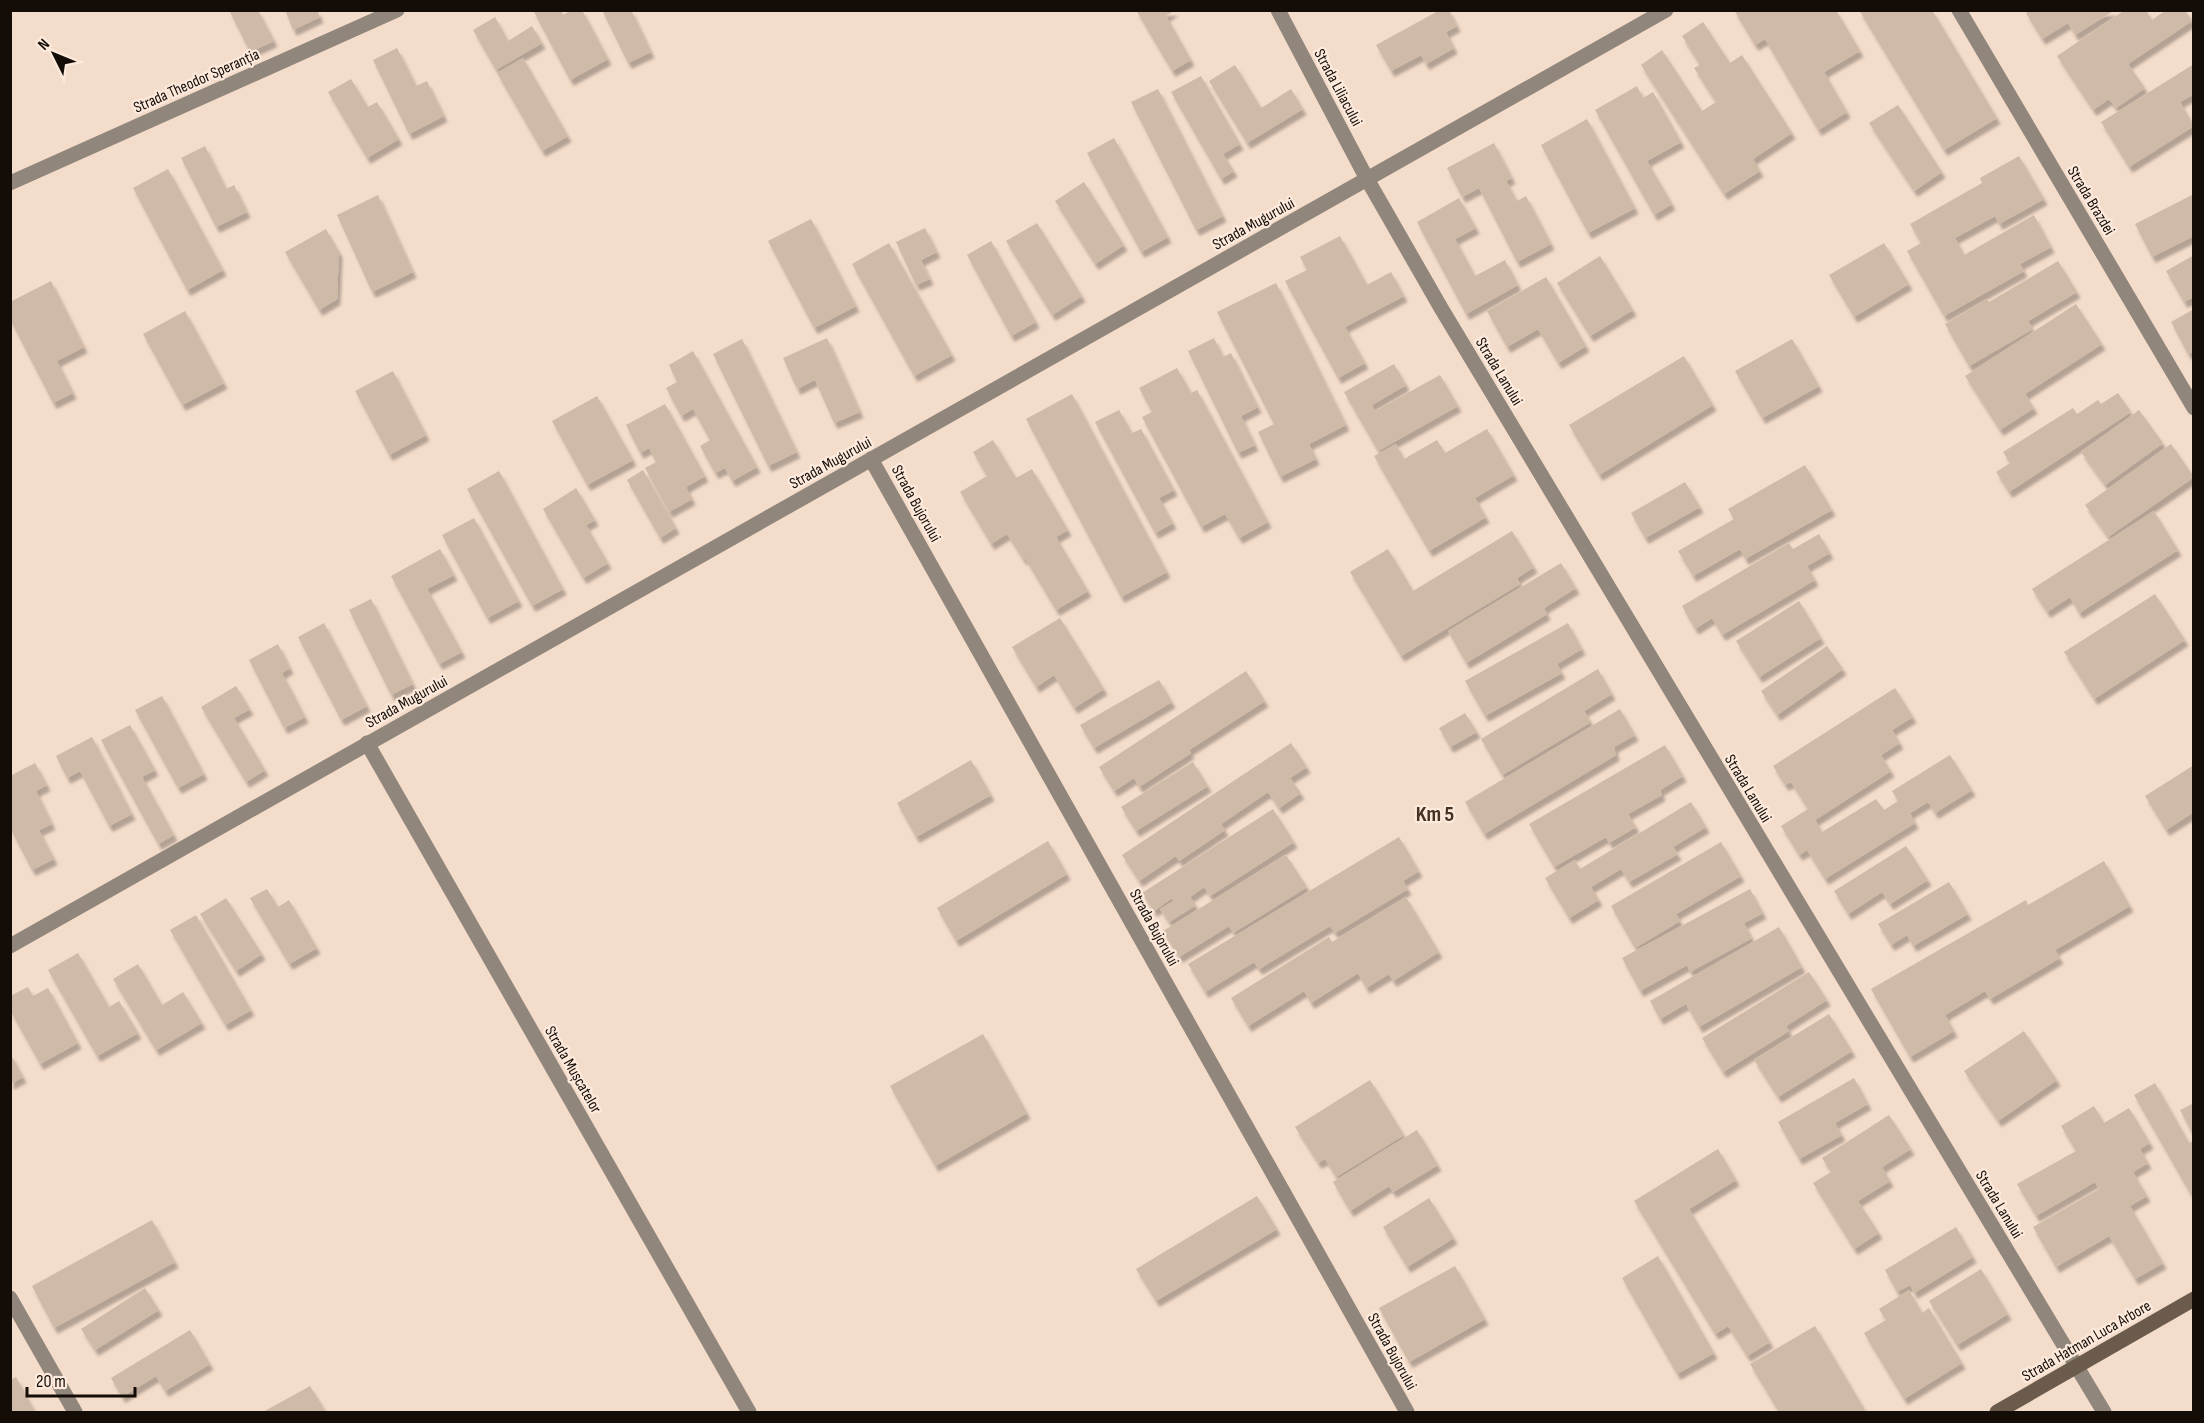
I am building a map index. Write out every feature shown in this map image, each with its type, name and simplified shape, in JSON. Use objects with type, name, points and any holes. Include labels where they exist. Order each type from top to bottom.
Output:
[{"type":"street","name":"Strada Theodor Speranția","points":[[10,183],[397,10]]},
{"type":"street","name":"Strada Liliacului","points":[[1278,10],[1367,180]]},
{"type":"street","name":"Strada Mugurului","points":[[10,946],[1666,10]]},
{"type":"street","name":"Strada Brazdei","points":[[1959,10],[2193,408]]},
{"type":"street","name":"Strada Lanului","points":[[1367,180],[1693,730],[2078,1366],[2104,1413]]},
{"type":"street","name":"Strada Bujorului","points":[[871,459],[1405,1412]]},
{"type":"street","name":"Strada Mușcatelor","points":[[367,743],[749,1413]]},
{"type":"street","points":[[10,1298],[75,1413]]},
{"type":"street","name":"Strada Hatman Luca Arbore","points":[[1996,1413],[2193,1299]]},
{"type":"building","points":[[229,10],[258,10],[274,41],[250,52]]},
{"type":"building","points":[[285,10],[317,10],[320,17],[293,30]]},
{"type":"building","points":[[533,10],[561,10],[563,15],[572,10],[582,10],[608,59],[570,80]]},
{"type":"building","points":[[602,10],[631,10],[651,52],[628,63]]},
{"type":"building","points":[[1136,10],[1175,10],[1166,16],[1191,60],[1172,71]]},
{"type":"building","points":[[1440,10],[1449,10],[1457,26],[1446,32],[1454,48],[1426,64],[1421,55],[1391,71],[1376,45]]},
{"type":"building","points":[[1734,10],[1836,10],[1860,51],[1824,72],[1847,112],[1818,130],[1765,39],[1755,45]]},
{"type":"building","points":[[1859,10],[1932,10],[1997,118],[1944,150]]},
{"type":"building","points":[[2031,10],[2115,10],[2075,35],[2068,23],[2042,39],[2026,13]]},
{"type":"building","points":[[2125,10],[2146,10],[2152,20],[2166,10],[2185,10],[2192,21],[2128,64],[2145,88],[2116,108],[2109,99],[2093,110],[2057,56]]},
{"type":"building","points":[[495,17],[508,41],[532,26],[542,43],[496,70],[473,30]]},
{"type":"building","points":[[1703,22],[1730,63],[1742,55],[1792,133],[1753,159],[1760,171],[1724,194],[1641,65],[1662,50],[1702,111],[1716,102],[1694,68],[1700,65],[1682,36]]},
{"type":"building","points":[[397,48],[416,86],[427,81],[444,116],[409,134],[373,60]]},
{"type":"building","points":[[523,58],[568,136],[542,151],[497,73]]},
{"type":"building","points":[[2194,64],[2194,94],[2180,102],[2194,126],[2129,167],[2101,122]]},
{"type":"building","points":[[1235,65],[1261,108],[1291,89],[1303,109],[1247,143],[1209,81]]},
{"type":"building","points":[[1201,76],[1240,144],[1223,154],[1234,171],[1221,179],[1171,92]]},
{"type":"building","points":[[351,79],[368,107],[377,102],[399,139],[367,158],[328,92]]},
{"type":"building","points":[[1637,86],[1643,98],[1653,92],[1681,142],[1647,161],[1672,204],[1654,215],[1595,110]]},
{"type":"building","points":[[1158,89],[1223,216],[1196,230],[1131,102]]},
{"type":"building","points":[[1898,105],[1942,172],[1914,191],[1869,123]]},
{"type":"building","points":[[1587,119],[1635,208],[1588,233],[1541,145]]},
{"type":"building","points":[[1114,138],[1168,237],[1141,252],[1087,153]]},
{"type":"building","points":[[1494,143],[1512,178],[1506,181],[1517,201],[1526,196],[1551,244],[1517,262],[1479,188],[1462,197],[1447,168]]},
{"type":"building","points":[[205,146],[226,189],[234,185],[247,212],[216,227],[181,158]]},
{"type":"building","points":[[2019,156],[2044,199],[1999,224],[1995,216],[1955,238],[1964,255],[2034,215],[2051,247],[2020,264],[2024,271],[1944,316],[1907,251],[1921,243],[1910,224],[1982,183],[1980,178]]},
{"type":"building","points":[[168,169],[223,270],[187,290],[133,188]]},
{"type":"building","points":[[1084,182],[1124,245],[1095,264],[1055,201]]},
{"type":"building","points":[[2194,194],[2194,236],[2152,257],[2135,224]]},
{"type":"building","points":[[378,195],[413,272],[372,292],[337,215]]},
{"type":"building","points":[[1459,198],[1476,228],[1455,239],[1475,276],[1505,260],[1518,285],[1466,314],[1417,222]]},
{"type":"building","points":[[811,219],[856,306],[814,328],[768,241]]},
{"type":"building","points":[[1037,223],[1082,296],[1052,315],[1006,241]]},
{"type":"building","points":[[925,228],[937,252],[921,260],[930,279],[916,285],[896,242]]},
{"type":"building","points":[[326,229],[339,252],[337,299],[319,310],[285,252]]},
{"type":"building","points":[[1340,236],[1367,285],[1391,272],[1404,296],[1345,327],[1365,363],[1338,378],[1285,281],[1307,270],[1300,257]]},
{"type":"building","points":[[991,241],[1036,322],[1011,336],[967,255]]},
{"type":"building","points":[[889,243],[952,355],[914,376],[852,264]]},
{"type":"building","points":[[1884,243],[1909,284],[1854,317],[1829,275]]},
{"type":"building","points":[[2194,255],[2194,297],[2184,302],[2166,271]]},
{"type":"building","points":[[1600,256],[1633,310],[1590,336],[1557,283]]},
{"type":"building","points":[[2058,261],[2077,292],[2028,321],[2033,329],[1969,366],[1945,324],[1987,299],[1989,302]]},
{"type":"building","points":[[1546,277],[1586,346],[1558,363],[1538,329],[1507,347],[1487,311]]},
{"type":"building","points":[[51,281],[84,347],[57,361],[73,393],[53,403],[10,319],[10,302]]},
{"type":"building","points":[[1276,283],[1346,425],[1309,444],[1316,459],[1280,477],[1258,432],[1274,424],[1217,312]]},
{"type":"building","points":[[2076,304],[2102,344],[2025,394],[2034,408],[2000,430],[1965,376]]},
{"type":"building","points":[[2194,309],[2194,351],[2188,354],[2171,322]]},
{"type":"building","points":[[185,311],[224,383],[182,405],[143,334]]},
{"type":"building","points":[[827,338],[860,412],[834,423],[815,380],[797,389],[783,358]]},
{"type":"building","points":[[1214,338],[1223,357],[1231,353],[1258,407],[1241,416],[1255,445],[1238,453],[1188,351]]},
{"type":"building","points":[[742,339],[797,452],[768,466],[713,354]]},
{"type":"building","points":[[1792,339],[1819,386],[1762,418],[1735,371]]},
{"type":"building","points":[[693,351],[757,467],[732,481],[725,468],[715,473],[700,446],[710,440],[693,409],[681,416],[666,388],[677,382],[669,365]]},
{"type":"building","points":[[1684,356],[1713,405],[1599,475],[1569,425]]},
{"type":"building","points":[[1394,364],[1406,385],[1372,405],[1375,411],[1440,375],[1458,406],[1378,451],[1344,392]]},
{"type":"building","points":[[1177,368],[1191,393],[1197,390],[1268,522],[1239,538],[1225,514],[1201,527],[1142,417],[1152,412],[1139,388]]},
{"type":"building","points":[[393,371],[426,435],[389,455],[355,391]]},
{"type":"building","points":[[2118,393],[2131,412],[2009,492],[1996,472],[2010,463],[2003,452],[2073,408],[2077,414],[2098,400],[2101,404]]},
{"type":"building","points":[[1072,394],[1167,572],[1121,597],[1026,419]]},
{"type":"building","points":[[597,396],[633,460],[587,485],[552,421]]},
{"type":"building","points":[[665,404],[705,476],[686,487],[692,499],[669,512],[645,468],[656,462],[649,448],[640,453],[626,425]]},
{"type":"building","points":[[1119,410],[1132,433],[1141,429],[1174,490],[1159,498],[1173,523],[1155,533],[1095,422]]},
{"type":"building","points":[[2139,410],[2163,443],[2105,485],[2081,452]]},
{"type":"building","points":[[1487,429],[1514,475],[1475,498],[1486,517],[1429,551],[1374,456],[1396,444],[1404,459],[1437,440],[1445,453]]},
{"type":"building","points":[[993,440],[1016,478],[1032,469],[1068,530],[1056,537],[1088,591],[1056,610],[1025,558],[1023,559],[1007,534],[991,544],[960,492],[987,476],[973,452]]},
{"type":"building","points":[[2171,444],[2194,477],[2108,537],[2085,505]]},
{"type":"building","points":[[1805,465],[1832,510],[1745,559],[1740,549],[1693,576],[1678,551],[1734,519],[1728,509]]},
{"type":"building","points":[[643,470],[676,528],[660,538],[627,480]]},
{"type":"building","points":[[499,471],[563,589],[532,606],[467,489]]},
{"type":"building","points":[[1685,482],[1700,507],[1645,538],[1631,513]]},
{"type":"building","points":[[576,488],[595,520],[586,525],[608,563],[583,578],[543,509]]},
{"type":"building","points":[[2154,511],[2178,550],[2079,613],[2070,597],[2047,612],[2032,589]]},
{"type":"building","points":[[474,518],[519,601],[487,618],[442,535]]},
{"type":"building","points":[[1512,531],[1534,567],[1517,578],[1520,584],[1401,656],[1350,572],[1388,549],[1413,591]]},
{"type":"building","points":[[1819,534],[1830,553],[1807,566],[1815,580],[1722,635],[1712,618],[1695,629],[1682,606],[1789,543],[1793,549]]},
{"type":"building","points":[[440,549],[454,575],[427,589],[462,652],[439,664],[391,576]]},
{"type":"building","points":[[1561,563],[1576,588],[1544,608],[1547,614],[1466,663],[1448,631]]},
{"type":"building","points":[[2155,594],[2185,640],[2094,699],[2064,652]]},
{"type":"building","points":[[371,599],[413,684],[391,695],[349,610]]},
{"type":"building","points":[[1799,601],[1821,638],[1759,677],[1736,641]]},
{"type":"building","points":[[1060,618],[1104,689],[1074,708],[1054,675],[1036,687],[1012,647]]},
{"type":"building","points":[[324,623],[367,706],[341,720],[298,637]]},
{"type":"building","points":[[1568,623],[1582,649],[1557,664],[1562,673],[1485,716],[1465,681]]},
{"type":"building","points":[[278,644],[290,668],[282,673],[305,717],[284,728],[249,660]]},
{"type":"building","points":[[1827,646],[1843,669],[1777,715],[1761,691]]},
{"type":"building","points":[[1598,669],[1612,694],[1584,711],[1591,722],[1502,775],[1481,739]]},
{"type":"building","points":[[1246,671],[1265,701],[1189,750],[1191,753],[1139,787],[1134,778],[1114,791],[1099,767]]},
{"type":"building","points":[[1159,680],[1172,702],[1094,748],[1080,725]]},
{"type":"building","points":[[236,686],[250,709],[234,718],[265,770],[246,782],[201,707]]},
{"type":"building","points":[[1895,688],[1913,717],[1892,730],[1900,743],[1881,755],[1891,771],[1815,820],[1822,832],[1876,799],[1884,810],[1898,801],[1892,791],[1950,755],[1972,790],[1935,813],[1928,802],[1910,813],[1915,823],[1825,879],[1807,850],[1799,855],[1781,826],[1808,809],[1791,782],[1785,785],[1773,766]]},
{"type":"building","points":[[162,696],[204,774],[178,788],[135,710]]},
{"type":"building","points":[[1620,709],[1635,735],[1614,747],[1616,755],[1484,834],[1465,802]]},
{"type":"building","points":[[1465,713],[1477,732],[1450,747],[1439,728]]},
{"type":"building","points":[[130,725],[155,770],[142,777],[174,835],[158,844],[101,740]]},
{"type":"building","points":[[92,737],[132,814],[109,826],[80,771],[67,778],[56,756]]},
{"type":"building","points":[[1291,743],[1307,767],[1290,778],[1301,793],[1279,808],[1268,792],[1221,824],[1225,830],[1179,861],[1176,856],[1139,881],[1122,855]]},
{"type":"building","points":[[1665,745],[1683,776],[1660,790],[1662,795],[1628,814],[1636,827],[1609,843],[1606,837],[1554,867],[1529,824]]},
{"type":"building","points":[[971,760],[991,795],[916,837],[897,803]]},
{"type":"building","points":[[1193,762],[1208,786],[1136,831],[1121,807]]},
{"type":"building","points":[[35,763],[47,785],[36,791],[52,824],[39,830],[54,859],[32,870],[10,828],[10,776]]},
{"type":"building","points":[[2194,765],[2194,812],[2166,830],[2145,796]]},
{"type":"building","points":[[1691,802],[1706,827],[1673,847],[1678,854],[1629,882],[1621,869],[1591,887],[1599,900],[1569,918],[1545,878],[1575,860],[1580,869]]},
{"type":"building","points":[[1273,809],[1294,842],[1210,896],[1204,887],[1190,897],[1196,905],[1169,922],[1160,909],[1174,901],[1172,898],[1154,911],[1142,893]]},
{"type":"building","points":[[1399,837],[1419,871],[1403,881],[1408,889],[1335,933],[1330,926],[1259,969],[1254,962],[1205,992],[1188,964]]},
{"type":"building","points":[[1048,841],[1067,874],[956,941],[937,908]]},
{"type":"building","points":[[1721,842],[1741,876],[1676,914],[1680,921],[1635,948],[1611,906]]},
{"type":"building","points":[[1906,846],[1928,880],[1890,904],[1882,892],[1848,914],[1834,891]]},
{"type":"building","points":[[1286,855],[1307,887],[1233,933],[1229,926],[1179,957],[1163,931]]},
{"type":"building","points":[[2104,861],[2130,906],[2055,950],[2060,958],[1990,999],[1985,991],[1945,1015],[1954,1031],[1910,1057],[1871,989],[2026,900],[2028,905]]},
{"type":"building","points":[[1949,882],[1968,914],[1913,946],[1907,935],[1891,945],[1878,924]]},
{"type":"building","points":[[267,889],[278,907],[289,900],[317,948],[289,964],[250,898]]},
{"type":"building","points":[[1750,889],[1763,913],[1744,923],[1752,938],[1690,972],[1687,965],[1640,991],[1622,958]]},
{"type":"building","points":[[1406,897],[1439,952],[1393,981],[1389,974],[1366,988],[1358,973],[1311,1003],[1304,991],[1248,1026],[1231,998],[1329,937],[1332,942]]},
{"type":"building","points":[[226,898],[262,954],[236,971],[200,914]]},
{"type":"building","points":[[196,915],[251,1010],[225,1025],[170,930]]},
{"type":"building","points":[[1779,927],[1802,967],[1699,1027],[1686,1004],[1660,1019],[1650,1001]]},
{"type":"building","points":[[78,953],[109,1007],[119,1001],[138,1033],[97,1056],[48,970]]},
{"type":"building","points":[[138,964],[162,1005],[183,992],[202,1023],[156,1050],[113,979]]},
{"type":"building","points":[[1809,972],[1827,1000],[1786,1026],[1789,1031],[1723,1072],[1702,1038]]},
{"type":"building","points":[[28,987],[33,996],[48,988],[78,1043],[40,1064],[10,1010],[10,996]]},
{"type":"building","points":[[1829,1014],[1852,1051],[1778,1097],[1754,1060]]},
{"type":"building","points":[[2024,1031],[2057,1080],[1998,1121],[1964,1071]]},
{"type":"building","points":[[983,1034],[1027,1113],[935,1166],[890,1086]]},
{"type":"building","points":[[10,1053],[23,1077],[10,1084]]},
{"type":"building","points":[[1854,1078],[1868,1104],[1835,1123],[1842,1135],[1799,1159],[1778,1122]]},
{"type":"building","points":[[1370,1080],[1404,1135],[1336,1177],[1325,1159],[1318,1163],[1295,1127]]},
{"type":"building","points":[[2155,1083],[2189,1143],[2194,1141],[2194,1200],[2134,1095]]},
{"type":"building","points":[[2194,1103],[2194,1137],[2180,1110]]},
{"type":"building","points":[[2094,1106],[2104,1123],[2129,1108],[2150,1143],[2140,1149],[2148,1163],[2133,1172],[2147,1196],[2130,1206],[2163,1263],[2135,1279],[2109,1236],[2056,1267],[2033,1227],[2099,1189],[2095,1182],[2036,1216],[2017,1184],[2076,1151],[2061,1126]]},
{"type":"building","points":[[1889,1115],[1911,1149],[1882,1167],[1890,1181],[1858,1201],[1879,1233],[1854,1249],[1813,1183],[1831,1172],[1822,1158]]},
{"type":"building","points":[[1417,1130],[1438,1165],[1393,1192],[1389,1186],[1350,1211],[1333,1182]]},
{"type":"building","points":[[1718,1149],[1736,1180],[1689,1209],[1770,1342],[1747,1356],[1728,1326],[1715,1334],[1634,1201]]},
{"type":"building","points":[[1257,1196],[1277,1229],[1156,1301],[1136,1269]]},
{"type":"building","points":[[1429,1198],[1454,1238],[1407,1267],[1383,1227]]},
{"type":"building","points":[[152,1220],[175,1262],[54,1328],[32,1286]]},
{"type":"building","points":[[1956,1227],[1973,1257],[1914,1293],[1910,1285],[1897,1292],[1885,1270]]},
{"type":"building","points":[[1658,1256],[1714,1353],[1677,1374],[1622,1278]]},
{"type":"building","points":[[1455,1266],[1485,1319],[1409,1362],[1379,1308]]},
{"type":"building","points":[[1981,1269],[2008,1314],[1957,1345],[1929,1301]]},
{"type":"building","points":[[145,1288],[159,1310],[95,1350],[81,1329]]},
{"type":"building","points":[[1909,1290],[1922,1313],[1929,1308],[1962,1363],[1904,1399],[1864,1333],[1886,1320],[1879,1309]]},
{"type":"building","points":[[1815,1326],[1866,1412],[1779,1412],[1750,1364]]},
{"type":"building","points":[[190,1330],[210,1364],[165,1391],[156,1376],[122,1397],[111,1378]]},
{"type":"building","points":[[16,1377],[35,1412],[10,1412],[10,1380]]},
{"type":"building","points":[[310,1386],[326,1412],[263,1412]]},
{"type":"district","name":"Km 5","points":[[1435,813]]}]
